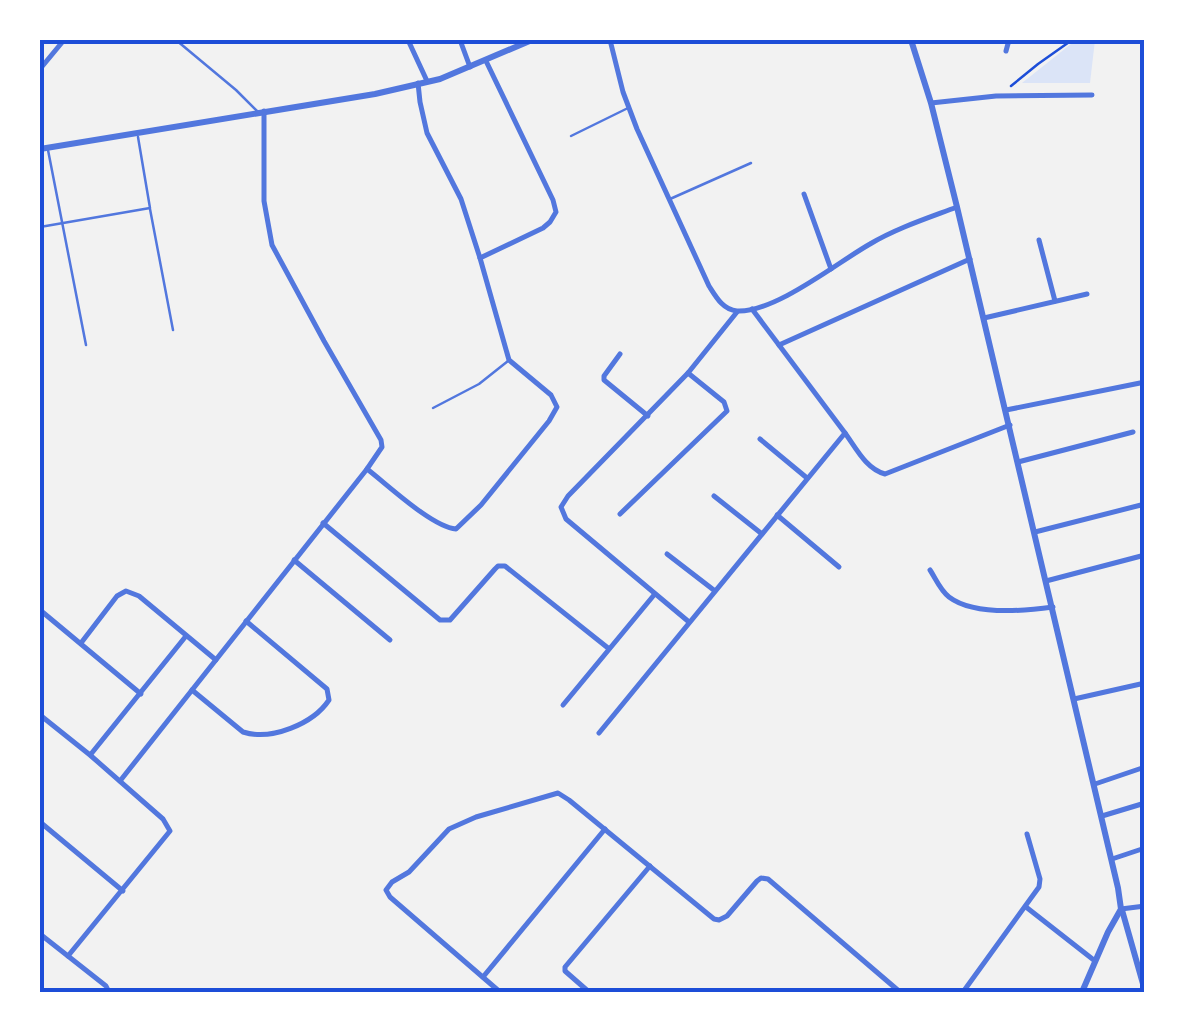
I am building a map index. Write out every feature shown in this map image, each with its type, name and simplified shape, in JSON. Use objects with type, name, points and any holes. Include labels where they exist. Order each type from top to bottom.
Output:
[{"type":"street","points":[[40,69],[64,40]]},
{"type":"street","points":[[408,40],[427,81]]},
{"type":"street","points":[[460,40],[470,68]]},
{"type":"street","points":[[44,148],[327,103],[418,83],[470,68],[532,40]]},
{"type":"street","points":[[610,40],[648,158],[721,304],[738,311],[781,298],[870,244],[957,207]]},
{"type":"street","points":[[911,40],[970,259],[1121,909],[1145,990]]},
{"type":"street","points":[[1006,51],[1009,40]]},
{"type":"street","points":[[1143,40],[1145,56]]},
{"type":"street","points":[[480,258],[543,228],[556,212],[486,61]]},
{"type":"street","points":[[367,469],[432,520],[449,528],[460,526],[556,411],[555,399],[508,360],[461,199],[427,132],[418,83]]},
{"type":"street","points":[[931,103],[996,96],[1092,96]]},
{"type":"street","points":[[120,780],[381,451],[381,440],[272,245],[264,200],[261,111]]},
{"type":"street","points":[[804,194],[831,269]]},
{"type":"street","points":[[1039,240],[1055,301]]},
{"type":"street","points":[[779,345],[970,259]]},
{"type":"street","points":[[984,318],[1088,294]]},
{"type":"street","points":[[752,309],[867,464],[878,472],[885,474],[1010,425]]},
{"type":"street","points":[[689,622],[566,518],[562,507],[568,496],[688,373],[738,311]]},
{"type":"street","points":[[620,354],[604,380],[648,416]]},
{"type":"street","points":[[620,514],[727,411],[724,402],[688,373]]},
{"type":"street","points":[[1006,410],[1145,382]]},
{"type":"street","points":[[1018,462],[1133,432]]},
{"type":"street","points":[[599,733],[845,433]]},
{"type":"street","points":[[760,439],[807,478]]},
{"type":"street","points":[[714,496],[762,534]]},
{"type":"street","points":[[1035,532],[1145,504]]},
{"type":"street","points":[[777,516],[839,567]]},
{"type":"street","points":[[323,523],[440,620],[450,620],[498,566],[505,566],[608,648]]},
{"type":"street","points":[[667,554],[715,591]]},
{"type":"street","points":[[1046,580],[1145,555]]},
{"type":"street","points":[[294,560],[390,640]]},
{"type":"street","points":[[930,570],[945,594],[958,602],[1010,611],[1053,606]]},
{"type":"street","points":[[80,642],[117,596],[126,591],[139,596],[216,660]]},
{"type":"street","points":[[562,705],[654,595]]},
{"type":"street","points":[[40,610],[141,694]]},
{"type":"street","points":[[192,690],[251,735],[295,727],[324,707],[329,700],[326,689],[246,621]]},
{"type":"street","points":[[90,755],[186,636]]},
{"type":"street","points":[[1074,699],[1145,683]]},
{"type":"street","points":[[40,714],[163,819],[170,832],[68,956]]},
{"type":"street","points":[[1094,784],[1145,767]]},
{"type":"street","points":[[500,992],[390,898],[386,890],[409,872],[449,829],[553,794],[563,795],[719,920],[757,881],[768,879],[900,992]]},
{"type":"street","points":[[1102,816],[1145,803]]},
{"type":"street","points":[[40,822],[123,891]]},
{"type":"street","points":[[483,978],[605,828]]},
{"type":"street","points":[[963,992],[1039,887],[1028,834]]},
{"type":"street","points":[[1112,860],[1145,848]]},
{"type":"street","points":[[589,992],[564,967],[650,866]]},
{"type":"street","points":[[1121,909],[1145,906]]},
{"type":"street","points":[[1026,907],[1096,961]]},
{"type":"street","points":[[1082,992],[1121,909]]},
{"type":"street","points":[[40,934],[109,992]]},
{"type":"lane","points":[[176,40],[261,111]]},
{"type":"lane","points":[[572,136],[629,108]]},
{"type":"lane","points":[[136,132],[172,330]]},
{"type":"lane","points":[[44,148],[86,346]]},
{"type":"lane","points":[[668,200],[751,163]]},
{"type":"lane","points":[[40,226],[150,208]]},
{"type":"lane","points":[[433,408],[479,384],[508,360]]},
{"type":"path","points":[[1011,86],[1072,40]]},
{"type":"shaded area","points":[[1076,40],[1095,40],[1090,83],[1022,83]]}]
